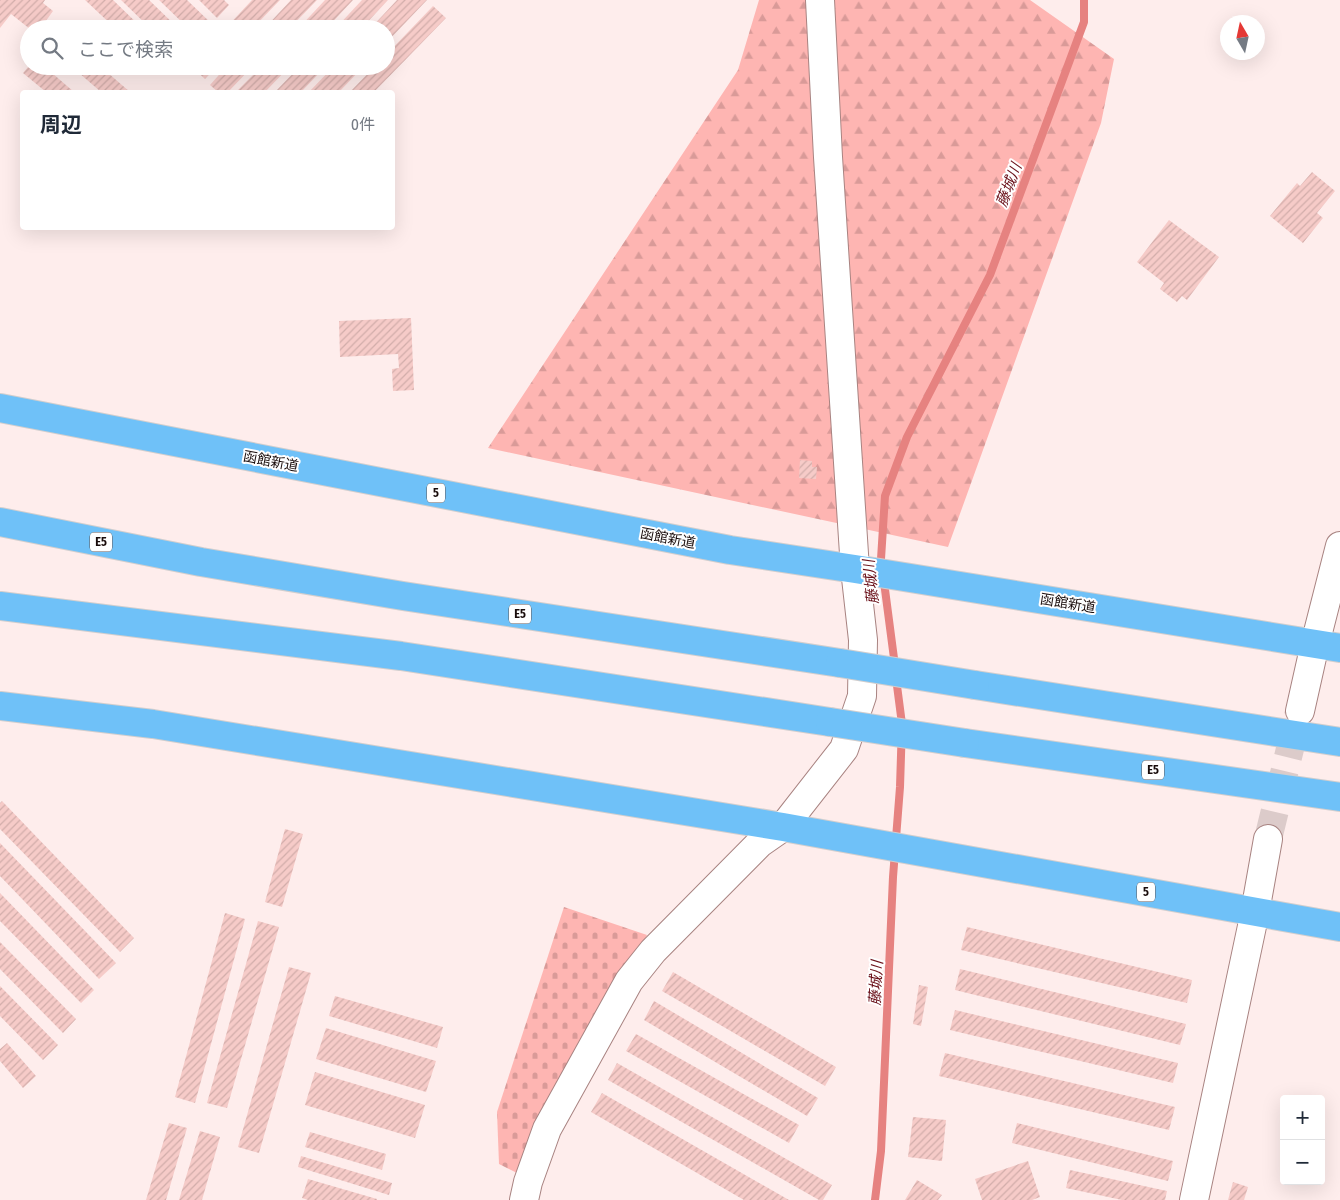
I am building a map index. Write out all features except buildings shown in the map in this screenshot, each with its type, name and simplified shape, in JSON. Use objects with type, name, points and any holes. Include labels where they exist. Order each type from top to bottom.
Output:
[{"type":"highway","name":"函館新道","points":[[0,408],[730,550],[865,570],[1327,646]]},
{"type":"highway","name":"E5","points":[[0,522],[201,562],[442,602],[1340,742]]},
{"type":"highway","name":"E5","points":[[0,606],[411,658],[965,743],[1340,796]]},
{"type":"highway","name":"5","points":[[0,706],[153,724],[783,827],[1340,927]]},
{"type":"street","points":[[524,1200],[528,1182],[547,1129],[629,981],[653,951],[760,843],[783,827],[844,749],[862,696],[865,570],[828,157],[820,0]]},
{"type":"street","points":[[1300,711],[1327,646],[1340,546]]},
{"type":"street","points":[[1194,1200],[1256,912],[1268,839]]},
{"type":"green space","points":[[759,0],[1030,0],[1114,59],[1101,123],[948,547],[488,448],[738,70]]},
{"type":"green space","points":[[564,907],[647,935],[517,1173],[499,1164],[497,1112]]},
{"type":"waterway","name":"藤城川","points":[[895,666],[881,559],[885,496],[907,437],[990,275],[1084,22],[1084,0]]},
{"type":"waterway","name":"藤城川","points":[[875,1200],[881,1151],[893,877],[900,787],[902,724],[896,678]]},
{"type":"tunnel","points":[[1268,839],[1299,712]]}]
